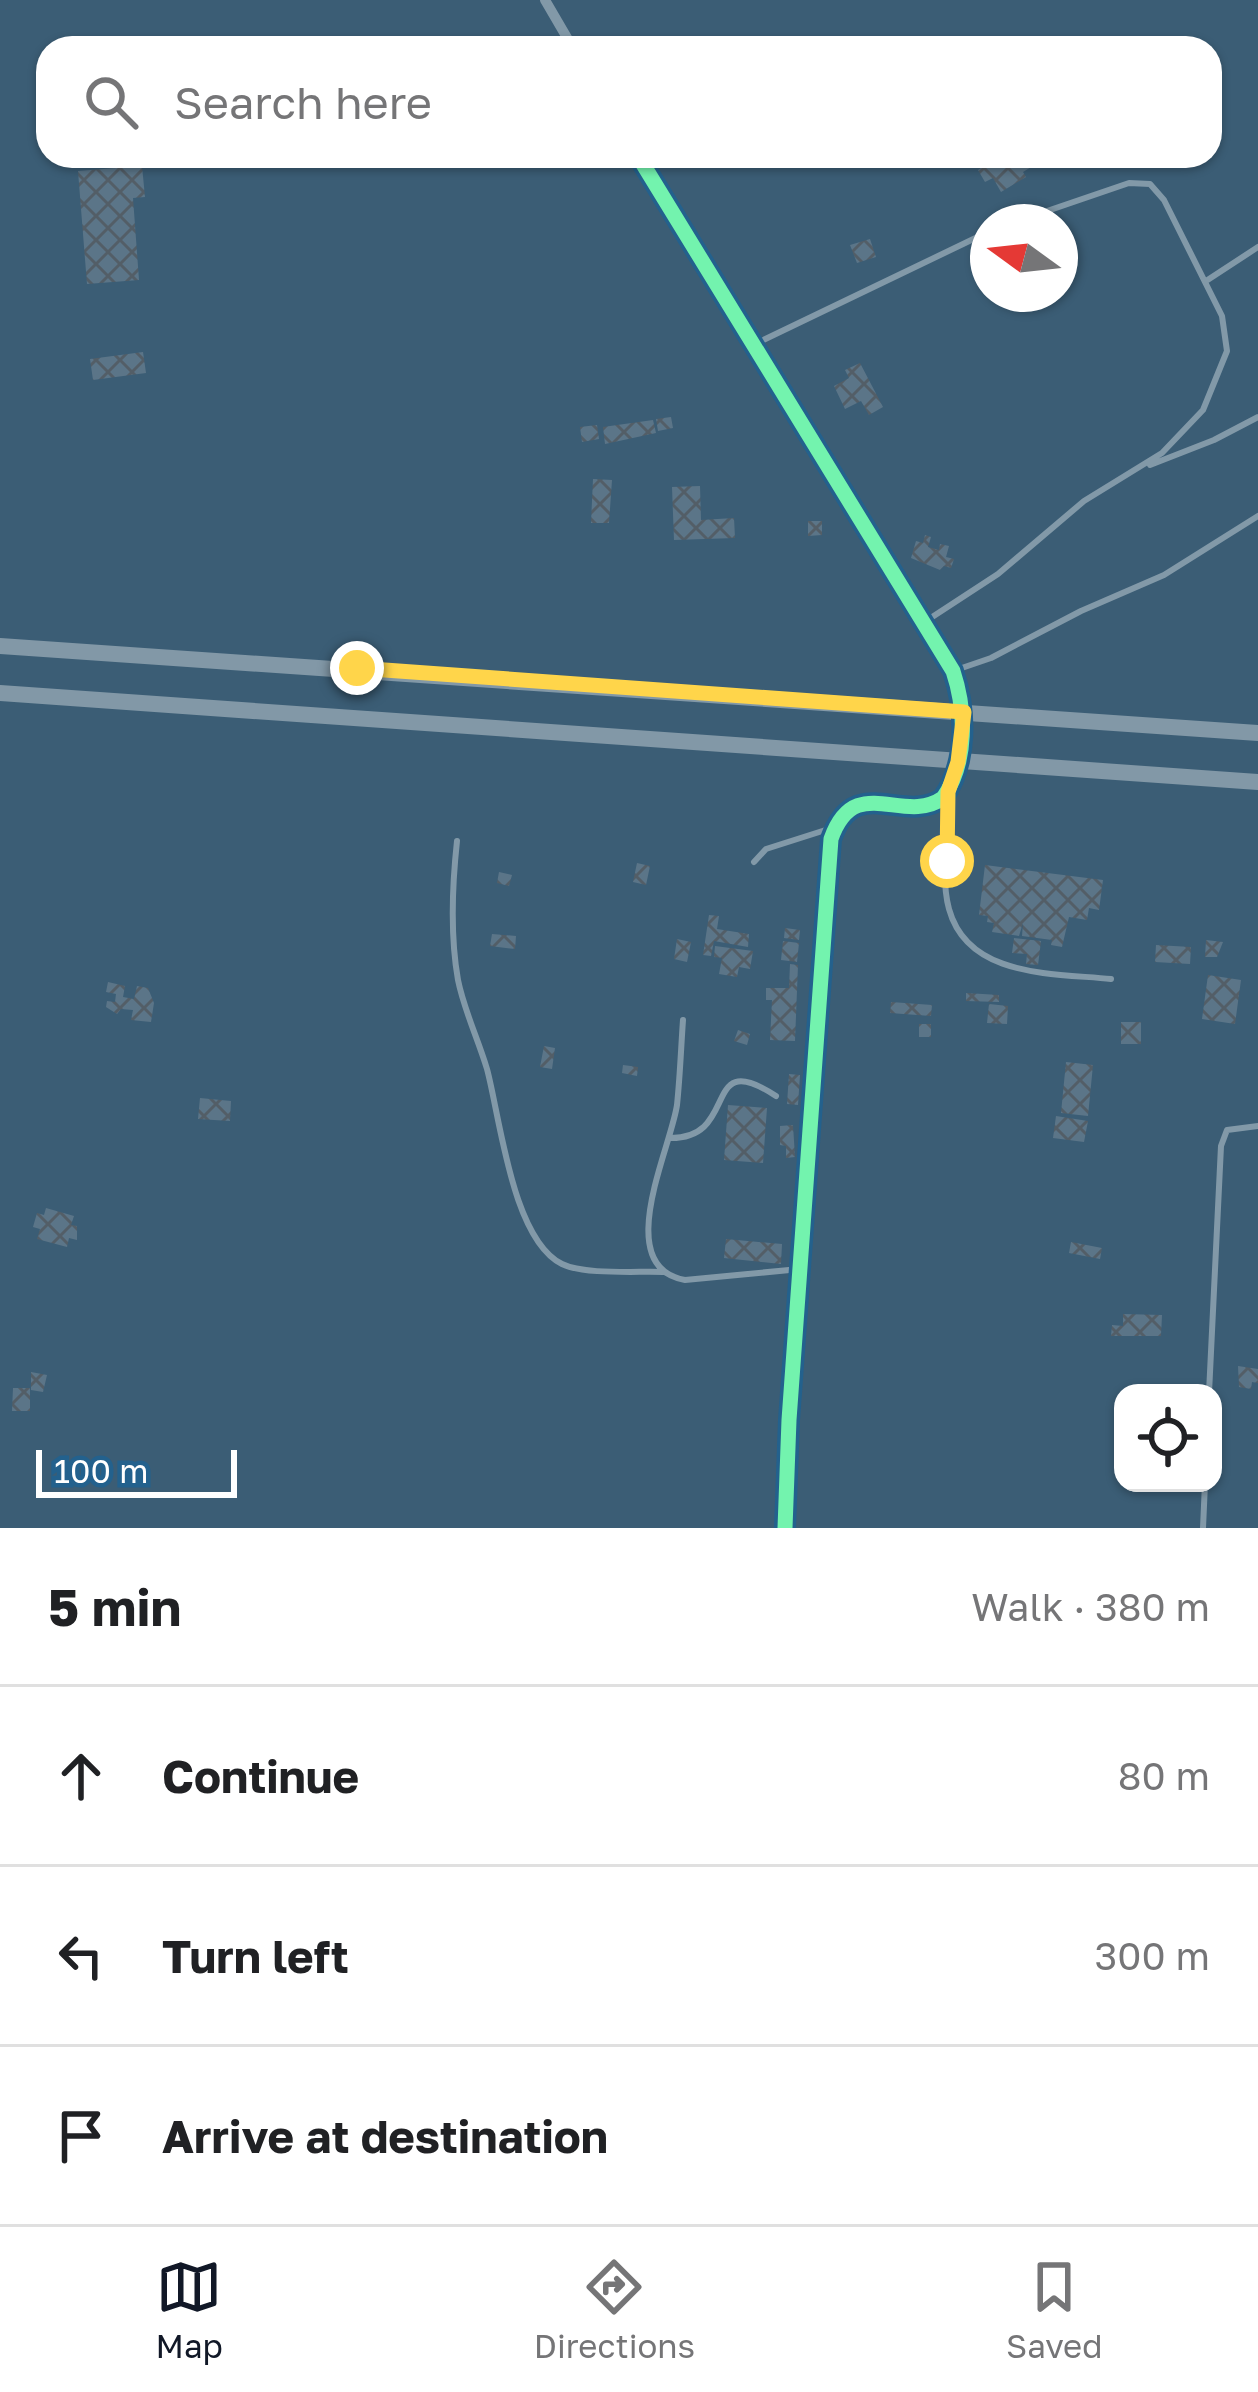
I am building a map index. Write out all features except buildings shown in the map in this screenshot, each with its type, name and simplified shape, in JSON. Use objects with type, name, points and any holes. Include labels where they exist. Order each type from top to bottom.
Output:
[{"type":"main road","points":[[0,646],[1258,733]]},
{"type":"main road","points":[[0,693],[1258,782]]},
{"type":"street","points":[[545,0],[566,36]]},
{"type":"street","points":[[645,168],[953,671],[964,712],[958,762],[948,792],[929,805],[860,802],[835,827],[827,880],[785,1528]]},
{"type":"lane","points":[[1066,204],[1117,186],[1150,184],[1164,200],[1222,316],[1227,350],[1224,365],[1203,410],[1142,469]]},
{"type":"lane","points":[[752,345],[970,241]]},
{"type":"lane","points":[[1206,281],[1258,247]]},
{"type":"lane","points":[[923,623],[998,574],[1084,501],[1142,469],[1258,417]]},
{"type":"lane","points":[[953,671],[992,658],[1164,574],[1258,516]]},
{"type":"lane","points":[[948,792],[948,906],[971,947],[993,961],[1025,970],[1111,979]]},
{"type":"lane","points":[[754,862],[766,849],[835,827]]},
{"type":"lane","points":[[457,841],[453,914],[459,983],[493,1092],[508,1175],[545,1251],[562,1264],[663,1272],[672,1278],[709,1280],[800,1269]]},
{"type":"lane","points":[[663,1272],[649,1243],[648,1223],[676,1106],[683,1020]]},
{"type":"lane","points":[[670,1138],[698,1134],[711,1123],[726,1086],[737,1080],[752,1080],[776,1096]]},
{"type":"lane","points":[[1209,1384],[1221,1146],[1226,1130],[1258,1126]]},
{"type":"lane","points":[[1203,1528],[1205,1492]]},
{"type":"cycle path","points":[[645,168],[953,671],[960,702],[961,752],[943,798],[912,807],[866,804],[853,808],[831,839],[785,1528]]},
{"type":"route","points":[[357,668],[964,712],[958,762],[948,792],[947,861]]}]
